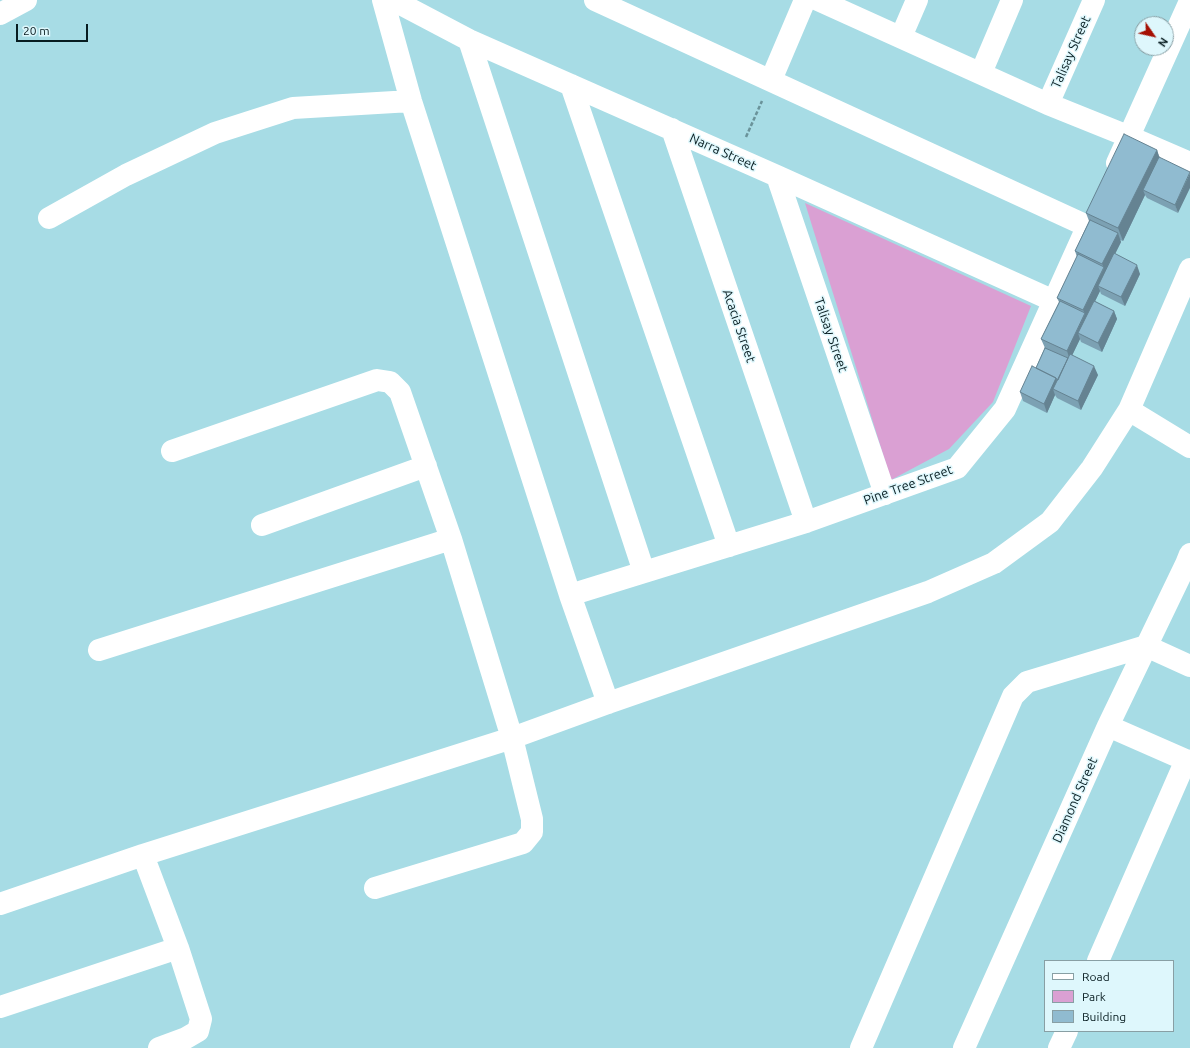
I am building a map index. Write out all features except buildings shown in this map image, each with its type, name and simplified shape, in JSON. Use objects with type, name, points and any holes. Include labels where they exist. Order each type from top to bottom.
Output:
[{"type":"street","points":[[0,14],[26,0]]},
{"type":"street","points":[[383,0],[410,101],[570,595],[608,703]]},
{"type":"street","name":"Narra Street","points":[[393,0],[469,40],[672,129],[1054,301]]},
{"type":"street","points":[[595,0],[1087,226]]},
{"type":"street","points":[[770,80],[817,0],[1048,104],[1190,163]]},
{"type":"street","points":[[901,37],[917,0]]},
{"type":"street","points":[[981,73],[1012,0]]},
{"type":"street","name":"Talisay Street","points":[[1048,104],[1094,0]]},
{"type":"street","points":[[1110,178],[1130,137],[1190,1]]},
{"type":"street","points":[[469,40],[644,572]]},
{"type":"street","points":[[571,85],[728,546]]},
{"type":"street","points":[[49,218],[126,175],[215,133],[293,108],[410,101]]},
{"type":"street","name":"Acacia Street","points":[[672,129],[806,522]]},
{"type":"street","name":"Talisay Street","points":[[777,176],[885,494]]},
{"type":"street","name":"Pine Tree Street","points":[[570,595],[806,522],[957,468],[1006,409],[1097,205]]},
{"type":"street","points":[[0,904],[143,855],[512,738],[608,703],[928,592],[994,563],[1050,522],[1092,468],[1129,410],[1190,269]]},
{"type":"street","points":[[172,451],[377,380],[390,382],[400,392],[451,539],[512,738],[532,819],[532,832],[523,843],[375,888]]},
{"type":"street","points":[[1129,410],[1190,447]]},
{"type":"street","points":[[262,525],[426,466]]},
{"type":"street","points":[[99,650],[451,539]]},
{"type":"street","name":"Diamond Street","points":[[964,1048],[1108,726],[1189,561]]},
{"type":"street","points":[[861,1048],[1013,696],[1027,682],[1146,646],[1190,666]]},
{"type":"street","points":[[1098,960],[1188,761],[1108,726]]},
{"type":"street","points":[[143,855],[178,948],[201,1019],[198,1031],[186,1038],[159,1048]]},
{"type":"street","points":[[0,1007],[178,948]]},
{"type":"street","points":[[1059,1048],[1067,1032]]},
{"type":"path","points":[[737,158],[770,80]]},
{"type":"green space","points":[[805,203],[1031,306],[993,402],[949,449],[891,480]]}]
